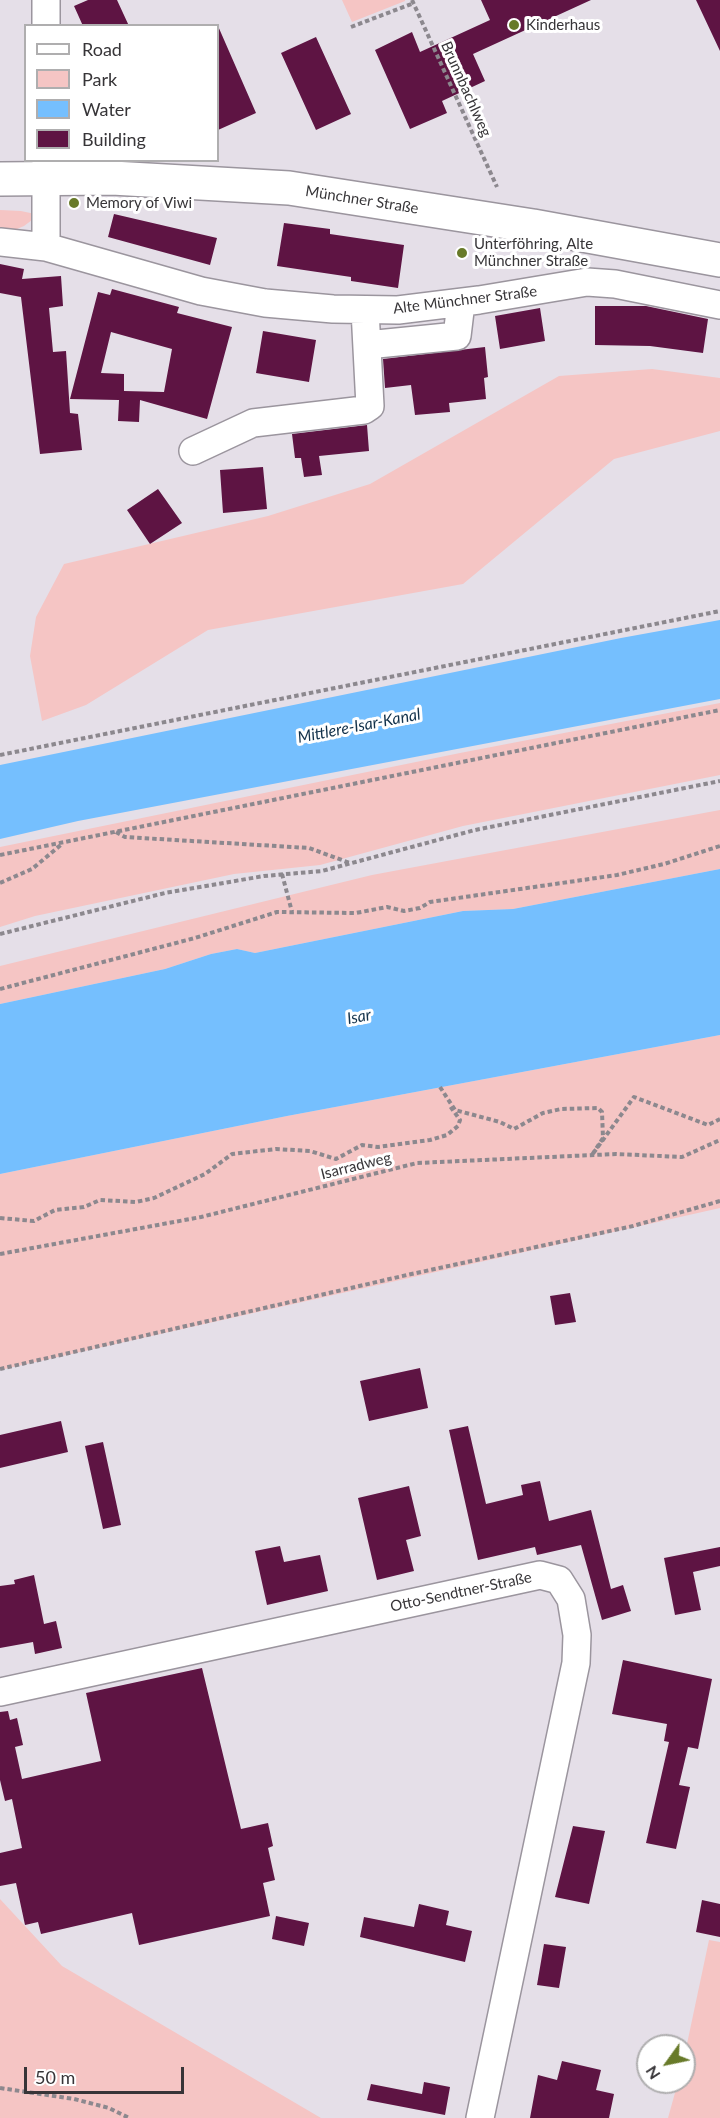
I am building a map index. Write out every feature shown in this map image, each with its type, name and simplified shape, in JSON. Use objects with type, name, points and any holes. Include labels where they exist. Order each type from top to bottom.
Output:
[{"type":"main road","name":"Münchner Straße","points":[[0,179],[46,170],[112,178],[289,188],[533,226],[720,260]]},
{"type":"street","points":[[46,0],[46,24]]},
{"type":"street","points":[[46,170],[46,247]]},
{"type":"street","name":"Alte Münchner Straße","points":[[0,242],[46,247],[201,291],[265,303],[398,310],[461,303],[587,282],[615,284],[720,305]]},
{"type":"street","points":[[367,345],[457,336],[461,303]]},
{"type":"street","points":[[193,451],[253,423],[364,410],[370,406],[365,310]]},
{"type":"street","name":"Otto-Sendtner-Straße","points":[[0,1692],[540,1575],[559,1580],[572,1599],[577,1635],[576,1663],[480,2118]]},
{"type":"path","points":[[351,27],[413,2]]},
{"type":"path","name":"Brunnbachlweg","points":[[413,2],[497,187]]},
{"type":"path","points":[[0,755],[720,611]]},
{"type":"path","points":[[0,855],[720,710]]},
{"type":"path","points":[[0,934],[165,893],[282,874],[322,872],[475,830],[720,781]]},
{"type":"path","points":[[114,832],[124,837],[309,848],[350,864]]},
{"type":"path","points":[[0,884],[32,869],[65,842]]},
{"type":"path","points":[[0,989],[195,938],[277,912],[356,913],[387,908],[404,911],[420,908],[430,902],[617,875],[664,864],[720,846]]},
{"type":"path","points":[[282,874],[292,912]]},
{"type":"path","points":[[0,1218],[34,1221],[55,1209],[84,1206],[100,1200],[136,1202],[154,1198],[205,1174],[232,1154],[276,1149],[310,1152],[336,1159],[362,1145],[378,1148],[447,1135],[458,1126],[460,1120],[440,1088]]},
{"type":"path","points":[[592,1155],[634,1097],[708,1125],[720,1119]]},
{"type":"path","points":[[450,1106],[514,1129],[543,1113],[561,1109],[598,1108],[602,1112],[603,1138],[592,1155]]},
{"type":"path","name":"Isarradweg","points":[[0,1254],[201,1217],[417,1163],[592,1155],[682,1157],[720,1140]]},
{"type":"path","points":[[0,1369],[407,1275],[633,1226],[720,1201]]},
{"type":"path","points":[[0,2088],[74,2099],[109,2108],[129,2118]]},
{"type":"green space","points":[[342,0],[405,0],[405,1],[352,22]]},
{"type":"green space","points":[[0,210],[35,214],[32,220],[24,226],[10,232],[0,231]]},
{"type":"green space","points":[[652,369],[720,378],[720,431],[614,459],[463,584],[208,630],[86,705],[42,721],[30,656],[36,617],[64,564],[268,516],[370,484],[559,376]]},
{"type":"green space","points":[[720,703],[720,775],[463,826],[320,865],[234,874],[35,916],[0,927],[0,847],[460,753]]},
{"type":"green space","points":[[720,810],[720,869],[513,909],[463,911],[255,953],[237,949],[211,954],[165,969],[0,1004],[0,966],[372,875]]},
{"type":"green space","points":[[720,1035],[720,1208],[0,1370],[0,1174],[287,1116]]},
{"type":"green space","points":[[0,1899],[62,1966],[321,2118],[0,2118]]},
{"type":"green space","points":[[709,1940],[720,1942],[720,2118],[668,2118],[675,2094],[696,2094],[696,2034],[689,2034]]},
{"type":"water","name":"Mittlere-Isar-Kanal","points":[[720,620],[720,699],[78,821],[0,839],[0,765],[621,638]]},
{"type":"water","name":"Isar","points":[[720,869],[720,1035],[287,1116],[0,1174],[0,1004],[165,969],[211,954],[237,949],[255,953],[463,911],[513,909]]},
{"type":"building","points":[[88,0],[117,0],[128,24],[82,24],[74,6]]},
{"type":"building","points":[[481,0],[591,0],[473,54],[485,81],[442,101],[447,113],[410,129],[375,50],[412,32],[420,52],[490,20]]},
{"type":"building","points":[[696,0],[720,0],[720,51]]},
{"type":"building","points":[[219,28],[256,113],[219,130]]},
{"type":"building","points":[[316,37],[351,114],[316,130],[281,53]]},
{"type":"building","points":[[114,214],[217,238],[210,265],[108,237]]},
{"type":"building","points":[[284,223],[330,229],[330,234],[404,245],[398,288],[351,281],[351,277],[277,266]]},
{"type":"building","points":[[0,264],[24,269],[22,279],[61,276],[63,306],[49,308],[53,352],[66,351],[70,413],[78,414],[82,450],[40,454],[21,297],[0,293]]},
{"type":"building","points":[[112,289],[179,307],[177,313],[232,327],[207,419],[140,400],[139,422],[118,421],[119,400],[70,399],[98,292],[110,295]],"holes":[[[111,332],[172,349],[164,392],[124,391],[124,374],[101,373]]]},
{"type":"building","points":[[595,306],[646,306],[708,319],[703,353],[650,346],[595,345]]},
{"type":"building","points":[[540,308],[545,341],[500,349],[495,316]]},
{"type":"building","points":[[263,331],[316,340],[309,382],[256,373]]},
{"type":"building","points":[[485,347],[488,377],[484,378],[486,399],[449,403],[450,412],[415,415],[411,385],[385,388],[383,359]]},
{"type":"building","points":[[367,425],[369,451],[319,456],[322,475],[304,477],[301,458],[295,458],[292,434]]},
{"type":"building","points":[[263,467],[267,509],[223,513],[220,470]]},
{"type":"building","points":[[158,489],[182,523],[150,544],[127,510]]},
{"type":"building","points":[[570,1293],[576,1322],[555,1325],[550,1296]]},
{"type":"building","points":[[420,1368],[428,1408],[369,1421],[360,1381]]},
{"type":"building","points":[[61,1421],[68,1452],[0,1468],[0,1435]]},
{"type":"building","points":[[468,1426],[486,1504],[523,1495],[521,1485],[540,1481],[549,1521],[591,1510],[611,1589],[623,1585],[631,1611],[602,1620],[581,1545],[537,1555],[535,1547],[478,1560],[449,1430]]},
{"type":"building","points":[[103,1442],[121,1525],[103,1529],[85,1446]]},
{"type":"building","points":[[409,1486],[421,1536],[406,1540],[414,1571],[377,1580],[358,1498]]},
{"type":"building","points":[[280,1546],[284,1562],[320,1555],[328,1591],[267,1605],[255,1551]]},
{"type":"building","points":[[720,1547],[720,1566],[693,1572],[701,1610],[675,1615],[664,1558]]},
{"type":"building","points":[[34,1575],[44,1624],[56,1621],[62,1648],[35,1654],[33,1642],[0,1648],[0,1586],[15,1584],[14,1580]]},
{"type":"building","points":[[623,1660],[712,1679],[698,1749],[688,1747],[679,1785],[690,1787],[676,1849],[646,1843],[669,1742],[664,1741],[667,1724],[612,1714]]},
{"type":"building","points":[[202,1668],[241,1829],[268,1823],[273,1846],[268,1848],[275,1880],[263,1883],[270,1916],[139,1945],[132,1913],[41,1934],[38,1922],[25,1925],[16,1883],[0,1886],[0,1853],[22,1848],[12,1799],[5,1801],[0,1780],[0,1712],[8,1711],[10,1720],[17,1718],[23,1745],[15,1747],[22,1779],[101,1761],[86,1693]]},
{"type":"building","points":[[573,1826],[605,1831],[589,1904],[555,1897]]},
{"type":"building","points":[[702,1900],[720,1904],[720,1937],[696,1932]]},
{"type":"building","points":[[419,1904],[449,1911],[446,1925],[472,1931],[465,1962],[360,1937],[364,1917],[414,1927]]},
{"type":"building","points":[[276,1916],[309,1923],[304,1946],[272,1939]]},
{"type":"building","points":[[544,1944],[566,1947],[559,1988],[537,1985]]},
{"type":"building","points":[[562,2061],[601,2070],[596,2090],[614,2094],[609,2118],[530,2118],[538,2075],[557,2080]]},
{"type":"building","points":[[424,2082],[450,2087],[445,2115],[367,2100],[371,2084],[422,2094]]},
{"type":"place","name":"Kinderhaus","points":[[514,25]]},
{"type":"place","name":"Memory of Viwi","points":[[74,203]]},
{"type":"place","name":"Unterföhring, Alte Münchner Straße","points":[[462,253]]}]
